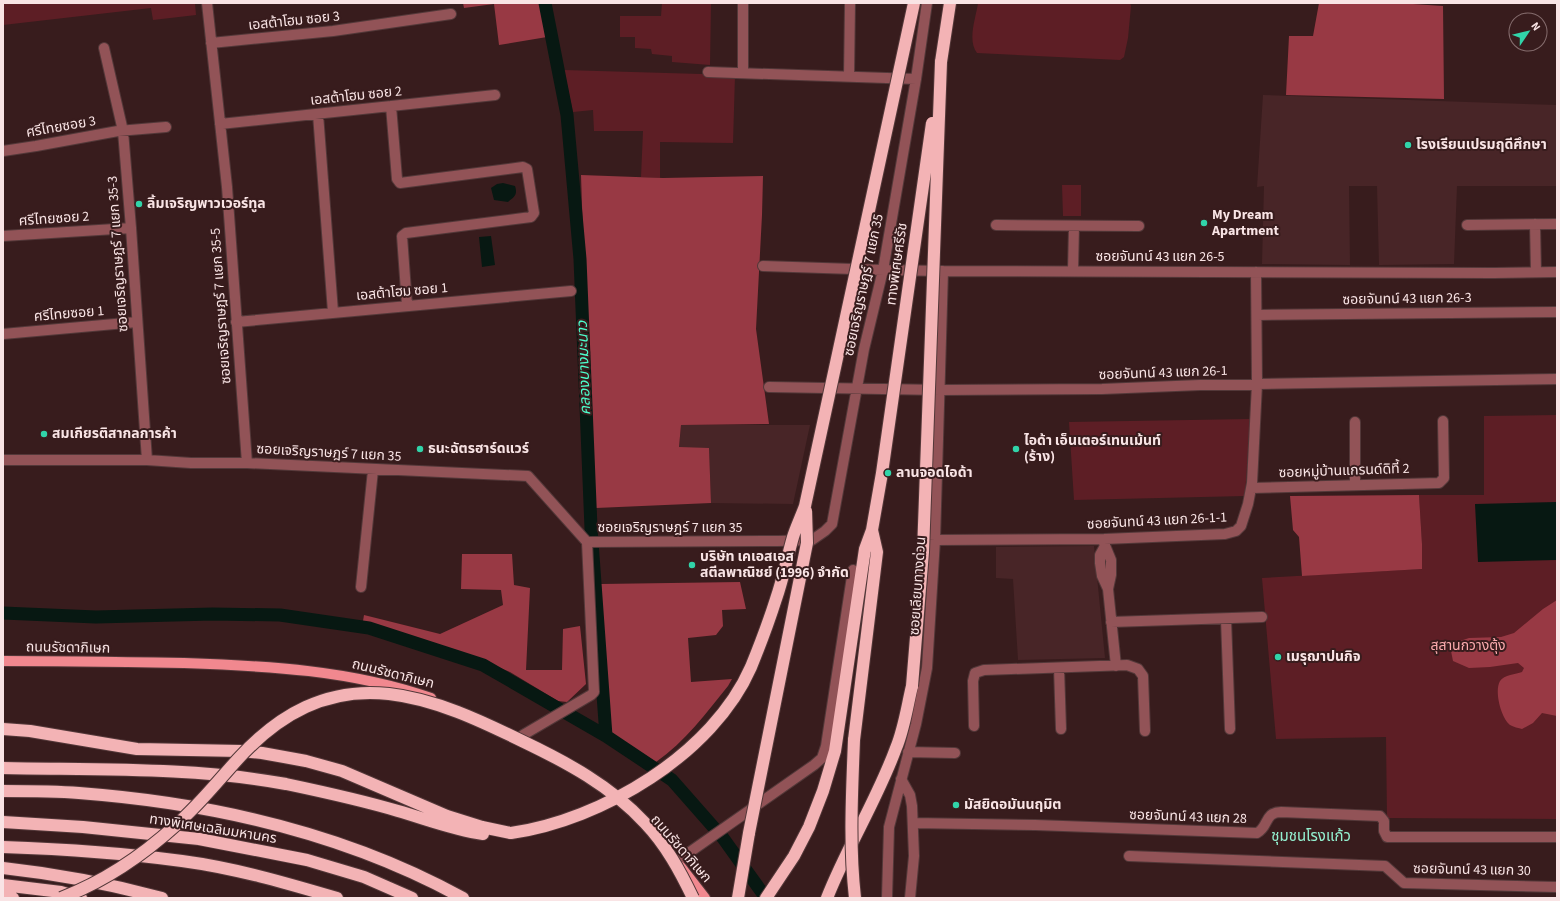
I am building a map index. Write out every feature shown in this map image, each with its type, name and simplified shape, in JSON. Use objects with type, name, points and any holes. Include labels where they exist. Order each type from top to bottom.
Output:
[{"type":"highway","points":[[3,768],[169,772],[249,779],[284,784],[350,798],[470,832],[490,834],[511,833],[539,828],[572,818],[607,803],[636,787],[675,760],[699,739],[723,713],[738,691],[750,668],[777,598],[794,536],[805,506],[914,3]]},
{"type":"highway","name":"ทางพิเศษศรีรัช","points":[[872,530],[950,3]]},
{"type":"highway","points":[[827,898],[836,876],[881,786],[897,747],[912,686],[923,552],[941,62]]},
{"type":"highway","points":[[738,898],[749,833],[806,543],[805,506]]},
{"type":"highway","points":[[766,898],[794,856],[809,826],[823,791],[835,751],[865,549],[872,530]]},
{"type":"highway","points":[[855,898],[852,876],[851,816],[854,740],[877,552],[872,530]]},
{"type":"highway","points":[[61,898],[104,877],[158,840],[198,804],[252,744],[282,721],[311,704],[324,699],[358,693],[390,694],[412,698],[436,705],[509,735],[565,763],[620,800],[645,823],[673,858],[693,898]]},
{"type":"highway","points":[[3,729],[30,731],[137,749],[241,751],[291,757],[325,766],[373,784],[459,820],[482,827],[511,833]]},
{"type":"highway","points":[[3,791],[78,793],[171,803],[252,818],[328,841],[400,868],[463,898]]},
{"type":"highway","name":"ทางพิเศษเฉลิมมหานคร","points":[[3,822],[83,827],[199,839],[307,860],[364,877],[412,898]]},
{"type":"highway","points":[[3,847],[84,850],[184,861],[259,875],[336,898]]},
{"type":"highway","points":[[3,868],[31,871],[117,886],[162,898]]},
{"type":"highway","points":[[4,889],[13,898]]},
{"type":"highway","points":[[4,889],[56,898]]},
{"type":"highway","points":[[4,889],[61,892],[81,898]]},
{"type":"main road","name":"ถนนรัชดาภิเษก","points":[[3,661],[237,665],[317,671],[363,679],[420,694],[454,705],[522,735],[584,774],[640,822],[677,861],[705,898]]},
{"type":"street","name":"ซอยเจริญราษฎร์ 7 แยก 35-5","points":[[208,3],[227,187],[247,463]]},
{"type":"street","points":[[743,3],[743,73]]},
{"type":"street","points":[[849,77],[850,3]]},
{"type":"street","name":"ซอยเจริญราษฎร์ 7 แยก 35","points":[[3,460],[147,460],[191,463],[247,463],[528,476],[592,542],[812,540],[825,532],[832,524],[864,349],[883,270],[916,79],[927,3]]},
{"type":"street","name":"เอสต้าโฮม ซอย 3","points":[[211,43],[333,31],[451,14]]},
{"type":"street","name":"ซอยเจริญราษฎร์ 7 แยก 35-3","points":[[104,48],[123,131],[147,460]]},
{"type":"street","points":[[708,72],[916,79]]},
{"type":"street","name":"เอสต้าโฮม ซอย 2","points":[[220,124],[495,95]]},
{"type":"street","points":[[391,106],[397,179],[400,183],[523,167],[527,169],[534,213],[532,217],[406,233],[402,236],[407,305]]},
{"type":"street","points":[[318,114],[333,312]]},
{"type":"street","name":"ศรีไทยซอย 3","points":[[3,151],[123,131],[166,127]]},
{"type":"street","points":[[1535,224],[1536,272]]},
{"type":"street","points":[[1467,225],[1557,224]]},
{"type":"street","points":[[996,225],[1139,226]]},
{"type":"street","points":[[1073,271],[1074,226]]},
{"type":"street","name":"ศรีไทยซอย 2","points":[[3,236],[131,228]]},
{"type":"street","name":"ซอยจันทน์ 43 แยก 26-5","points":[[764,266],[943,271],[1557,272]]},
{"type":"street","name":"ซอยเลียบทางด่วน","points":[[887,898],[889,827],[916,724],[927,668],[935,540],[943,271]]},
{"type":"street","name":"ซอยจันทน์ 43 แยก 26-1-1","points":[[935,540],[1104,542],[1225,534],[1236,531],[1241,526],[1244,519],[1251,488],[1257,384],[1256,272]]},
{"type":"street","name":"เอสต้าโฮม ซอย 1","points":[[236,322],[571,291]]},
{"type":"street","name":"ซอยจันทน์ 43 แยก 26-3","points":[[1256,315],[1557,312]]},
{"type":"street","name":"ศรีไทยซอย 1","points":[[3,334],[137,322]]},
{"type":"street","name":"ซอยจันทน์ 43 แยก 26-1","points":[[769,386],[940,390],[1102,389],[1257,384],[1557,378]]},
{"type":"street","points":[[1355,422],[1355,485]]},
{"type":"street","name":"ซอยหมู่บ้านแกรนด์ดิที้ 2","points":[[1251,488],[1439,483],[1444,478],[1443,422]]},
{"type":"street","points":[[362,587],[373,470]]},
{"type":"street","points":[[522,735],[591,695],[595,689],[592,542]]},
{"type":"street","points":[[1104,542],[1110,560],[1111,575],[1108,589],[1116,666]]},
{"type":"street","points":[[677,861],[814,765],[824,754],[853,570]]},
{"type":"street","points":[[1111,622],[1262,617]]},
{"type":"street","points":[[1226,619],[1230,729]]},
{"type":"street","points":[[974,726],[975,673],[984,670],[1133,666],[1138,669],[1143,676],[1145,731]]},
{"type":"street","points":[[1059,668],[1061,729]]},
{"type":"street","points":[[908,752],[955,753]]},
{"type":"street","points":[[901,779],[910,795],[913,824],[914,856],[910,898]]},
{"type":"street","name":"ซอยจันทน์ 43 แยก 28","points":[[913,824],[1035,824],[1256,833],[1262,830],[1269,816],[1281,812],[1380,816],[1384,821],[1384,831],[1387,837],[1557,837]]},
{"type":"street","name":"ซอยจันทน์ 43 แยก 30","points":[[1129,856],[1385,866],[1404,883],[1557,887]]},
{"type":"shaded area","name":"โรงเรียนเปรมฤดีศึกษา","points":[[1263,95],[1557,105],[1557,186],[1457,186],[1454,264],[1379,265],[1377,186],[1349,186],[1350,265],[1262,264],[1264,186],[1257,187]]},
{"type":"shaded area","points":[[503,183],[515,186],[516,189],[516,194],[508,202],[494,200],[491,188],[497,184]]},
{"type":"shaded area","points":[[491,236],[495,265],[482,267],[479,237]]},
{"type":"shaded area","points":[[681,425],[810,425],[793,504],[711,503],[709,449],[679,448]]},
{"type":"shaded area","points":[[1557,502],[1557,560],[1478,562],[1475,504]]},
{"type":"shaded area","points":[[1094,546],[1105,658],[1018,660],[1013,579],[996,578],[996,547]]},
{"type":"green space","points":[[3,3],[195,3],[196,15],[153,20],[151,8],[3,25]]},
{"type":"green space","points":[[463,3],[540,3],[547,37],[499,45],[494,4],[464,8]]},
{"type":"green space","points":[[662,3],[711,3],[710,65],[672,62],[672,56],[652,54],[651,49],[635,48],[635,37],[620,37],[620,16],[661,16]]},
{"type":"green space","points":[[978,3],[1130,3],[1128,38],[1124,57],[1120,60],[977,53],[974,48],[972,35]]},
{"type":"green space","points":[[1319,3],[1398,3],[1443,6],[1444,99],[1286,95],[1289,36],[1313,36]]},
{"type":"green space","points":[[564,70],[735,75],[733,143],[660,142],[660,178],[641,177],[643,131],[594,131],[593,110],[573,112]]},
{"type":"green space","points":[[581,175],[663,178],[763,176],[756,329],[769,424],[681,425],[679,447],[709,448],[711,503],[596,508],[585,296]]},
{"type":"green space","points":[[1062,185],[1081,185],[1081,216],[1063,216]]},
{"type":"green space","name":"สุสานกวางตุ้ง","points":[[1557,415],[1557,819],[1387,818],[1386,737],[1276,739],[1262,578],[1422,569],[1419,495],[1484,495],[1484,416]]},
{"type":"green space","points":[[1250,419],[1245,496],[1074,500],[1069,422]]},
{"type":"green space","points":[[1419,495],[1422,569],[1302,576],[1299,537],[1293,530],[1290,496]]},
{"type":"green space","points":[[462,554],[512,554],[514,585],[530,588],[526,670],[562,670],[563,629],[580,626],[586,684],[567,702],[558,701],[510,672],[484,661],[440,645],[363,621],[364,615],[440,634],[503,605],[501,590],[461,589]]},
{"type":"green space","points":[[740,582],[746,609],[722,610],[723,626],[716,635],[688,638],[691,682],[732,679],[695,727],[667,754],[656,762],[616,737],[608,728],[601,584]]},
{"type":"green space","points":[[1557,600],[1557,716],[1542,713],[1533,723],[1522,729],[1514,727],[1507,722],[1501,711],[1498,697],[1498,685],[1502,679],[1522,672],[1524,668],[1518,663],[1469,668],[1453,661],[1451,651],[1457,642],[1469,638],[1501,637],[1514,633],[1543,609]]},
{"type":"waterway","name":"คลองบางมะนาว","points":[[545,3],[567,115],[580,259],[591,528],[606,736]]},
{"type":"waterway","points":[[3,613],[96,617],[213,614],[280,615],[369,628],[483,665],[606,736],[672,780],[723,838],[766,898]]},
{"type":"place","name":"โรงเรียนเปรมฤดีศึกษา","points":[[1408,145]]},
{"type":"place","name":"ลิ้มเจริญพาวเวอร์ทูล","points":[[139,204]]},
{"type":"place","name":"My Dream Apartment","points":[[1204,223]]},
{"type":"place","name":"สมเกียรติสากลการค้า","points":[[44,434]]},
{"type":"place","name":"ธนะฉัตรฮาร์ดแวร์","points":[[420,449]]},
{"type":"place","name":"ไอด้า เอ็นเตอร์เทนเม้นท์ (ร้าง)","points":[[1016,449]]},
{"type":"place","name":"ลานจอดไอด้า","points":[[888,473]]},
{"type":"place","name":"บริษัท เคเอสเอส สตีลพาณิชย์ (1996) จำกัด","points":[[692,565]]},
{"type":"place","name":"เมรุฌาปนกิจ","points":[[1278,657]]},
{"type":"place","name":"มัสยิดอมันนฤมิต","points":[[956,805]]},
{"type":"district","name":"ชุมชนโรงแก้ว","points":[[1311,836]]}]
